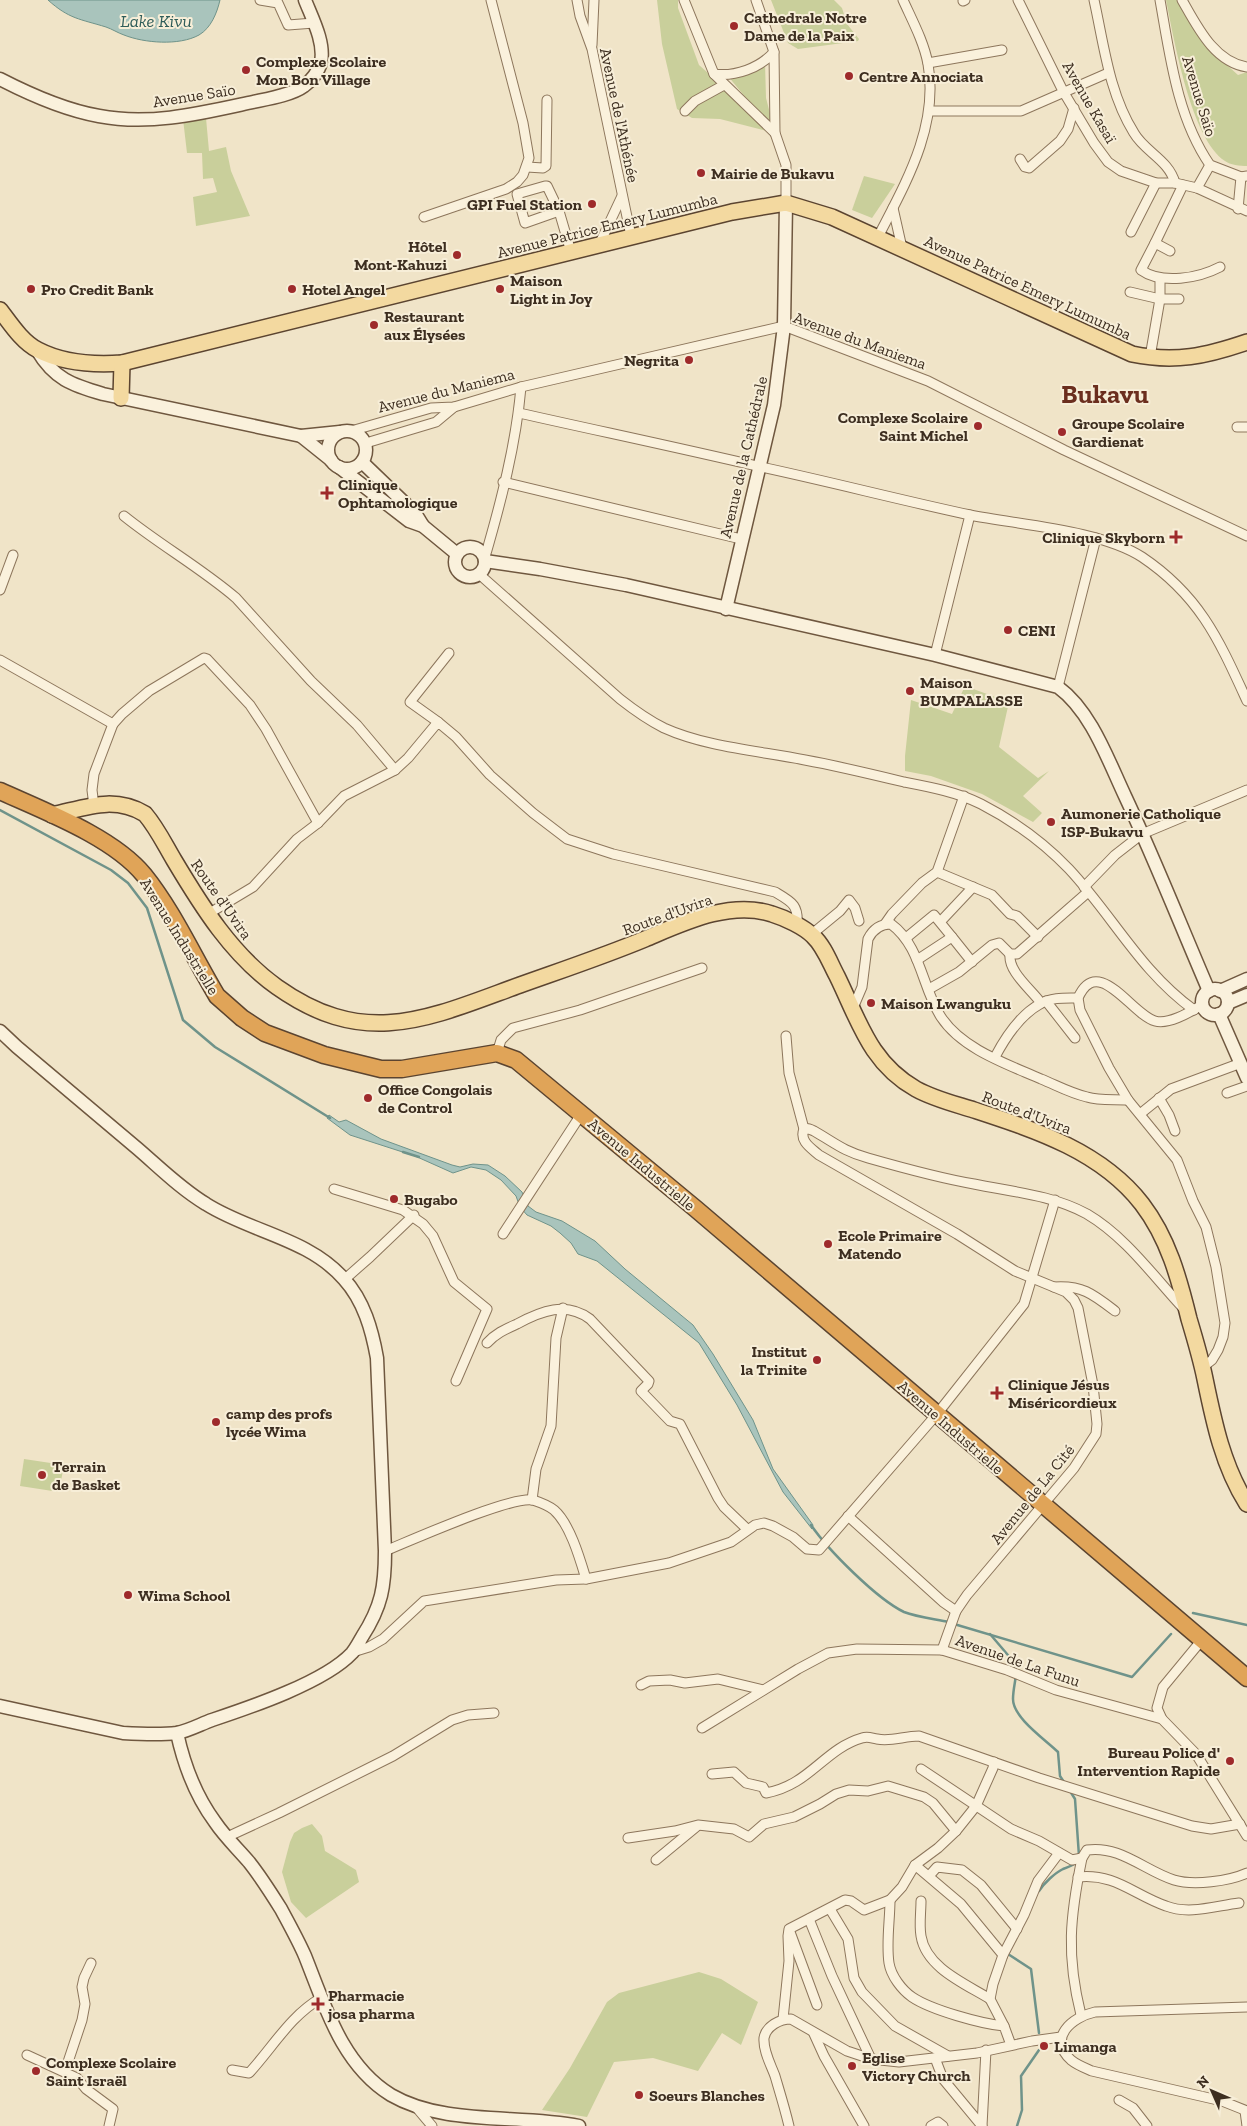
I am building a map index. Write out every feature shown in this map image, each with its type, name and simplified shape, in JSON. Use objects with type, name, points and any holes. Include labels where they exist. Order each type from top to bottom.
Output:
[{"type":"highway","name":"Avenue Industrielle","points":[[0,791],[52,815],[115,849],[143,874],[163,903],[216,996],[227,1007],[254,1027],[324,1055],[381,1069],[402,1069],[497,1053],[516,1060],[582,1113],[1247,1678]]},
{"type":"main road","name":"Avenue Patrice Emery Lumumba","points":[[0,310],[24,339],[37,350],[92,364],[122,363],[631,236],[732,212],[786,203],[832,217],[878,237],[1132,354],[1150,357],[1193,358],[1247,342]]},
{"type":"main road","points":[[121,398],[122,363]]},
{"type":"main road","name":"Route d'Uvira","points":[[52,815],[94,806],[117,804],[128,806],[145,814],[208,914],[228,941],[277,987],[320,1012],[347,1020],[381,1024],[416,1021],[466,1006],[718,912],[737,910],[771,913],[812,934],[828,957],[878,1058],[887,1068],[916,1089],[940,1100],[1054,1138],[1092,1160],[1125,1185],[1152,1219],[1164,1240],[1182,1288],[1226,1464],[1247,1504]]},
{"type":"street","points":[[260,0],[278,3],[288,25],[314,23]]},
{"type":"street","name":"Avenue Saïo","points":[[0,79],[55,104],[118,119],[161,119],[220,110],[272,98],[303,87],[315,75],[321,61],[320,45],[305,0]]},
{"type":"street","points":[[424,217],[506,189],[517,182],[527,167],[529,158],[523,124],[491,0]]},
{"type":"street","name":"Avenue de l'Athénée","points":[[577,0],[580,16],[592,49],[631,236]]},
{"type":"street","points":[[592,49],[594,0]]},
{"type":"street","name":"Avenue de la Cathédrale","points":[[684,0],[714,74],[774,133]]},
{"type":"street","name":"Avenue de la Cathédrale","points":[[726,609],[741,538],[774,405],[784,326],[786,166],[774,133],[774,52],[756,0]]},
{"type":"street","points":[[878,237],[913,166],[929,111],[928,63],[918,32],[903,0]]},
{"type":"street","name":"Avenue Kasaï","points":[[1018,0],[1063,91],[1094,143],[1108,162],[1121,171],[1156,183],[1179,184],[1197,188],[1243,210]]},
{"type":"street","points":[[1094,0],[1108,72],[1134,134],[1140,142],[1168,167],[1179,184],[1142,270],[1160,280],[1206,274],[1220,267]]},
{"type":"street","name":"Avenue Saïo","points":[[1160,0],[1173,71],[1180,97],[1188,123],[1210,165]]},
{"type":"street","points":[[1182,0],[1204,37],[1234,63],[1247,67]]},
{"type":"street","points":[[928,63],[1002,50]]},
{"type":"street","points":[[714,74],[728,76],[765,63],[774,52]]},
{"type":"street","points":[[929,111],[1020,111],[1108,72]]},
{"type":"street","points":[[685,111],[689,105],[724,85]]},
{"type":"street","points":[[527,167],[543,168],[546,166],[547,100]]},
{"type":"street","points":[[1020,159],[1029,168],[1060,141],[1068,129],[1074,108]]},
{"type":"street","points":[[1197,188],[1210,165],[1244,176],[1243,210]]},
{"type":"street","points":[[1131,232],[1156,183]]},
{"type":"street","points":[[559,211],[525,223],[517,194],[547,186],[559,211],[571,252]]},
{"type":"street","points":[[598,245],[622,196]]},
{"type":"street","points":[[893,208],[902,248]]},
{"type":"street","points":[[1155,243],[1170,251]]},
{"type":"street","points":[[1150,357],[1160,300],[1160,280]]},
{"type":"street","points":[[1130,292],[1160,300],[1179,299]]},
{"type":"street","name":"Avenue du Maniema","points":[[345,431],[431,408],[454,407],[521,387],[784,326],[928,380],[1064,450],[1247,536]]},
{"type":"street","points":[[37,350],[51,370],[60,377],[84,388],[121,398],[300,436],[345,431],[359,434],[366,443],[365,457],[362,462],[350,469],[335,463],[328,446],[332,438],[345,431]]},
{"type":"street","points":[[479,574],[620,699],[665,728],[699,739],[810,760],[964,796],[1007,819],[1028,834],[1068,869],[1086,889],[1141,961],[1169,991],[1208,1013],[1219,1014],[1225,1010],[1228,1003],[1226,996],[1215,991],[1101,746],[1080,707],[1068,694],[1058,687],[935,655],[570,574],[485,559],[479,549],[469,547],[460,550],[457,554],[455,564],[460,574],[470,577],[479,574],[483,569],[485,559],[519,413],[521,387]]},
{"type":"street","points":[[366,443],[436,422],[454,407]]},
{"type":"street","points":[[519,413],[970,515],[1096,538],[1125,549],[1141,557],[1170,579],[1193,602],[1214,632],[1247,701]]},
{"type":"street","points":[[1237,427],[1247,427]]},
{"type":"street","points":[[300,436],[409,521],[423,526]]},
{"type":"street","points":[[362,462],[415,513],[423,526],[457,554]]},
{"type":"street","points":[[503,482],[629,511],[687,527],[741,538]]},
{"type":"street","points":[[935,655],[970,515]]},
{"type":"street","points":[[124,516],[150,538],[223,587],[236,598],[311,681],[357,725],[395,770]]},
{"type":"street","points":[[1058,687],[1096,538]]},
{"type":"street","points":[[0,590],[13,555]]},
{"type":"street","points":[[449,653],[410,702],[456,736],[490,776],[533,813],[567,839],[613,854],[775,892],[792,902],[798,912],[797,926]]},
{"type":"street","points":[[94,806],[92,790],[94,774],[112,724],[149,691],[201,658],[208,659],[250,705],[318,823]]},
{"type":"street","points":[[0,660],[112,724]]},
{"type":"street","points":[[208,914],[253,887],[297,839],[318,823],[344,796],[395,770],[408,758],[438,722]]},
{"type":"street","points":[[929,989],[999,943],[1010,954],[1017,954],[1038,937],[1086,889],[1115,854],[1142,834],[1247,790]]},
{"type":"street","points":[[852,1008],[862,987],[868,939],[872,932],[885,924],[892,914],[922,883],[937,872],[964,796]]},
{"type":"street","points":[[937,872],[963,881],[997,899],[1010,914],[1017,916],[1038,937]]},
{"type":"street","points":[[941,921],[972,887]]},
{"type":"street","points":[[812,934],[840,911],[847,900],[850,900],[856,908],[859,922]]},
{"type":"street","points":[[906,938],[934,915],[941,921],[972,962]]},
{"type":"street","points":[[885,924],[891,924],[906,938],[941,1017],[950,1028],[977,1048],[1089,1098],[1128,1100]]},
{"type":"street","points":[[917,960],[952,937]]},
{"type":"street","points":[[1010,954],[1009,960],[1014,970],[1075,1038]]},
{"type":"street","points":[[497,1053],[501,1040],[513,1028],[580,1010],[702,968]]},
{"type":"street","points":[[1203,1367],[1212,1360],[1218,1350],[1223,1337],[1225,1323],[1223,1302],[1210,1239],[1177,1160],[1128,1100],[1109,1068],[1080,1010],[1078,998],[1081,992],[1096,981],[1112,987],[1144,1016],[1157,1022],[1178,1017],[1198,1008],[1204,996],[1247,979]]},
{"type":"street","points":[[1228,1003],[1247,995]]},
{"type":"street","points":[[995,1057],[1026,1014],[1043,1002],[1057,998],[1078,998]]},
{"type":"street","points":[[1219,1014],[1247,1078]]},
{"type":"street","points":[[0,1030],[17,1047],[195,1198],[230,1217],[305,1248],[325,1261],[345,1279],[364,1310],[372,1333],[376,1358],[385,1583],[379,1606],[372,1621],[352,1653]]},
{"type":"street","name":"Avenue de La Cité","points":[[786,1036],[789,1073],[804,1129],[802,1133],[806,1145],[819,1155],[1032,1279],[1066,1292],[1074,1300],[1078,1308],[1092,1385],[1097,1424],[1096,1434],[1084,1455],[993,1564],[955,1615],[942,1650]]},
{"type":"street","points":[[1140,1114],[1171,1090],[1240,1063]]},
{"type":"street","points":[[1227,1093],[1247,1086]]},
{"type":"street","points":[[1159,1098],[1169,1115],[1175,1131]]},
{"type":"street","points":[[503,1234],[582,1113]]},
{"type":"street","points":[[804,1129],[808,1128],[814,1131],[837,1147],[852,1154],[970,1184],[1054,1200],[1072,1207],[1100,1222],[1137,1256],[1188,1313]]},
{"type":"street","points":[[334,1189],[389,1205],[414,1215],[432,1236],[454,1282],[487,1309],[456,1382]]},
{"type":"street","points":[[0,1706],[123,1733],[177,1733],[243,1710],[328,1671],[352,1653],[369,1647],[383,1639],[424,1601],[556,1580],[586,1579],[669,1563],[732,1542],[747,1529],[764,1523],[793,1537],[807,1549],[819,1550],[936,1414],[1024,1304],[1054,1200]]},
{"type":"street","points":[[345,1279],[414,1215]]},
{"type":"street","points":[[1054,1287],[1076,1287],[1092,1294],[1115,1310]]},
{"type":"street","points":[[532,1500],[536,1469],[550,1426],[556,1338],[563,1308]]},
{"type":"street","points":[[487,1342],[494,1336],[530,1316],[563,1308],[580,1312],[590,1318],[648,1381],[648,1384],[641,1391],[670,1420],[680,1424],[718,1498],[724,1507],[747,1529]]},
{"type":"street","points":[[385,1551],[488,1510],[511,1503],[532,1500],[554,1510],[563,1522],[578,1551],[586,1579]]},
{"type":"street","points":[[848,1516],[955,1615]]},
{"type":"street","points":[[1201,1640],[1163,1687],[1157,1708],[1162,1719],[1196,1754],[1247,1836]]},
{"type":"street","name":"Avenue de La Funu","points":[[702,1728],[828,1653],[857,1649],[942,1650],[1007,1670],[1056,1690],[1162,1719]]},
{"type":"street","points":[[641,1685],[649,1681],[670,1680],[685,1683],[718,1679],[763,1690]]},
{"type":"street","points":[[227,1837],[392,1756],[452,1720],[468,1715],[494,1713]]},
{"type":"street","points":[[177,1733],[190,1777],[199,1798],[215,1823],[266,1885],[304,1954],[321,1998],[343,2044],[371,2080],[391,2095],[416,2106],[437,2112],[579,2126]]},
{"type":"street","points":[[712,1774],[734,1772],[746,1783],[762,1787],[766,1793],[782,1790],[801,1780],[830,1755],[849,1743],[869,1737],[876,1739],[901,1739],[918,1736],[1062,1786],[1192,1826],[1211,1829],[1240,1824]]},
{"type":"street","points":[[789,1929],[844,1900],[851,1901],[864,1910],[890,1900],[902,1887],[915,1865],[938,1848],[956,1831],[976,1806],[994,1768],[994,1762]]},
{"type":"street","points":[[921,1769],[1011,1829],[1039,1841],[1059,1854],[1078,1859]]},
{"type":"street","points":[[628,1838],[675,1831],[698,1825],[734,1829],[749,1837],[764,1824],[794,1817],[836,1794],[849,1790],[868,1791],[888,1786],[924,1797],[933,1803],[956,1831]]},
{"type":"street","points":[[656,1860],[698,1825]]},
{"type":"street","points":[[1081,2015],[1073,1982],[1070,1938],[1078,1877],[1078,1859],[1087,1850],[1097,1848],[1111,1851],[1176,1880],[1226,1880],[1247,1873]]},
{"type":"street","points":[[990,1999],[1003,1955],[1038,1881],[1059,1854]]},
{"type":"street","points":[[915,1865],[960,1904],[1003,1955]]},
{"type":"street","points":[[929,1876],[937,1866],[962,1870],[981,1885],[1017,1928]]},
{"type":"street","points":[[1078,1877],[1090,1876],[1123,1884],[1166,1906],[1186,1910],[1239,1903]]},
{"type":"street","points":[[890,1900],[889,1962],[898,1983],[908,1994],[925,2004],[988,2025],[1004,2026]]},
{"type":"street","points":[[921,1901],[921,1935],[926,1952],[944,1971],[990,1999],[1004,2026],[1011,2045]]},
{"type":"street","points":[[830,1908],[848,1939],[854,1978],[862,1992],[895,2026],[949,2056]]},
{"type":"street","points":[[809,1919],[832,1976],[871,2059]]},
{"type":"street","points":[[789,1929],[817,2005]]},
{"type":"street","points":[[783,2019],[789,1961],[789,1929]]},
{"type":"street","points":[[64,2071],[82,2020],[85,2004],[82,1987],[91,1963]]},
{"type":"street","points":[[232,2070],[249,2073],[288,2024],[308,2006],[321,1998]]},
{"type":"street","points":[[1247,2007],[1095,2012],[1081,2015],[1070,2023],[1062,2036],[1062,2045],[1066,2055],[1073,2062],[1092,2071],[1222,2101],[1246,2111],[1247,2126]]},
{"type":"street","points":[[789,2126],[765,2048],[764,2037],[768,2029],[783,2019],[791,2019],[846,2051],[871,2059],[899,2062],[949,2056],[1062,2036]]},
{"type":"street","points":[[814,2034],[824,2056],[864,2126]]},
{"type":"street","points":[[982,2126],[986,2050]]},
{"type":"street","points":[[27,2055],[77,2078],[86,2088],[113,2109],[109,2126]]},
{"type":"street","points":[[935,2058],[943,2079],[982,2126]]},
{"type":"street","points":[[1119,2100],[1133,2108],[1147,2126]]},
{"type":"street","points":[[416,2106],[432,2126]]},
{"type":"street","points":[[931,2126],[938,2122],[942,2126]]},
{"type":"green space","points":[[657,0],[678,0],[678,8],[699,65],[771,129],[728,76],[765,63],[766,98],[775,133],[720,119],[692,118],[677,109],[662,44]]},
{"type":"green space","points":[[771,0],[834,0],[842,8],[847,24],[859,39],[858,41],[798,49],[788,43]]},
{"type":"green space","points":[[1166,0],[1177,0],[1208,48],[1238,75],[1247,72],[1247,166],[1225,161],[1213,149],[1203,132],[1186,87]]},
{"type":"green space","points":[[206,118],[209,151],[226,147],[231,171],[250,216],[196,226],[193,197],[217,192],[213,178],[203,179],[202,153],[187,153],[183,119]]},
{"type":"green space","points":[[864,176],[895,184],[872,218],[852,210]]},
{"type":"green space","points":[[965,686],[1009,702],[999,747],[1038,778],[1049,771],[1023,796],[1042,813],[1033,822],[982,794],[931,776],[905,771],[911,700],[952,714]]},
{"type":"green space","name":"Terrain de Basket","points":[[24,1459],[64,1465],[59,1492],[20,1486]]},
{"type":"green space","points":[[312,1824],[322,1836],[325,1851],[356,1870],[359,1882],[306,1918],[291,1902],[282,1872],[294,1833]]},
{"type":"green space","points":[[699,1972],[721,1979],[758,2002],[741,2045],[722,2033],[698,2071],[653,2058],[614,2062],[587,2117],[542,2110],[570,2068],[607,2002],[619,1993]]},
{"type":"water","name":"Lake Kivu","points":[[48,0],[220,0],[213,20],[199,35],[182,41],[162,42],[132,38],[106,27],[75,18]]},
{"type":"water","points":[[329,1115],[339,1122],[346,1120],[381,1139],[452,1165],[460,1167],[473,1164],[488,1165],[505,1176],[522,1192],[528,1206],[536,1212],[562,1221],[595,1241],[625,1269],[693,1325],[753,1420],[773,1469],[813,1525],[812,1529],[783,1492],[737,1405],[699,1343],[597,1261],[578,1254],[571,1243],[551,1226],[527,1215],[520,1207],[516,1196],[501,1180],[486,1170],[471,1167],[453,1173],[415,1156],[350,1135],[327,1118]]},
{"type":"waterway","points":[[0,810],[111,870],[128,883],[147,908],[183,1020],[215,1047],[330,1118]]},
{"type":"waterway","points":[[403,1152],[419,1157]]},
{"type":"waterway","points":[[811,1525],[854,1573],[893,1606],[909,1614],[949,1622]]},
{"type":"waterway","points":[[1193,1613],[1247,1625]]},
{"type":"waterway","points":[[954,1624],[1132,1677],[1171,1634]]},
{"type":"waterway","points":[[990,1634],[1013,1661],[1016,1670]]},
{"type":"waterway","points":[[1016,1675],[1013,1696],[1014,1706],[1024,1721],[1058,1752],[1060,1776],[1064,1782]]},
{"type":"waterway","points":[[1070,1791],[1075,1799],[1079,1856]]},
{"type":"waterway","points":[[1039,1891],[1057,1873],[1077,1862]]},
{"type":"waterway","points":[[1009,1952],[1008,1954],[1031,1969],[1039,2033]]},
{"type":"waterway","points":[[1017,2126],[1022,2110],[1021,2076],[1039,2050]]},
{"type":"place","name":"Cathedrale Notre Dame de la Paix","points":[[734,26]]},
{"type":"place","name":"Complexe Scolaire Mon Bon Village","points":[[246,70]]},
{"type":"place","name":"Centre Annociata","points":[[849,76]]},
{"type":"place","name":"Mairie de Bukavu","points":[[701,173]]},
{"type":"place","name":"GPI Fuel Station","points":[[592,204]]},
{"type":"place","name":"Hôtel Mont-Kahuzi","points":[[457,255]]},
{"type":"place","name":"Pro Credit Bank","points":[[31,289]]},
{"type":"place","name":"Hotel Angel","points":[[292,289]]},
{"type":"place","name":"Maison Light in Joy","points":[[500,289]]},
{"type":"place","name":"Restaurant aux Élysées","points":[[374,325]]},
{"type":"place","name":"Negrita","points":[[689,360]]},
{"type":"place","name":"Complexe Scolaire Saint Michel","points":[[978,426]]},
{"type":"place","name":"Groupe Scolaire Gardienat","points":[[1062,432]]},
{"type":"place","name":"Clinique Ophtamologique","points":[[327,493]]},
{"type":"place","name":"Clinique Skyborn","points":[[1176,537]]},
{"type":"place","name":"CENI","points":[[1008,630]]},
{"type":"place","name":"Maison BUMPALASSE","points":[[910,691]]},
{"type":"place","name":"Aumonerie Catholique ISP-Bukavu","points":[[1051,822]]},
{"type":"place","name":"Maison Lwanguku","points":[[871,1003]]},
{"type":"place","name":"Office Congolais de Control","points":[[368,1098]]},
{"type":"place","name":"Bugabo","points":[[394,1199]]},
{"type":"place","name":"Ecole Primaire Matendo","points":[[828,1244]]},
{"type":"place","name":"Institut la Trinite","points":[[817,1360]]},
{"type":"place","name":"Clinique Jésus Miséricordieux","points":[[997,1393]]},
{"type":"place","name":"camp des profs lycée Wima","points":[[216,1422]]},
{"type":"place","name":"Terrain de Basket","points":[[42,1475]]},
{"type":"place","name":"Wima School","points":[[128,1595]]},
{"type":"place","name":"Bureau Police d' Intervention Rapide","points":[[1230,1761]]},
{"type":"place","name":"Pharmacie josa pharma","points":[[318,2004]]},
{"type":"place","name":"Limanga","points":[[1044,2046]]},
{"type":"place","name":"Eglise Victory Church","points":[[852,2066]]},
{"type":"place","name":"Complexe Scolaire Saint Israël","points":[[36,2071]]},
{"type":"place","name":"Soeurs Blanches","points":[[639,2095]]},
{"type":"district","name":"Bukavu","points":[[1105,394]]}]
